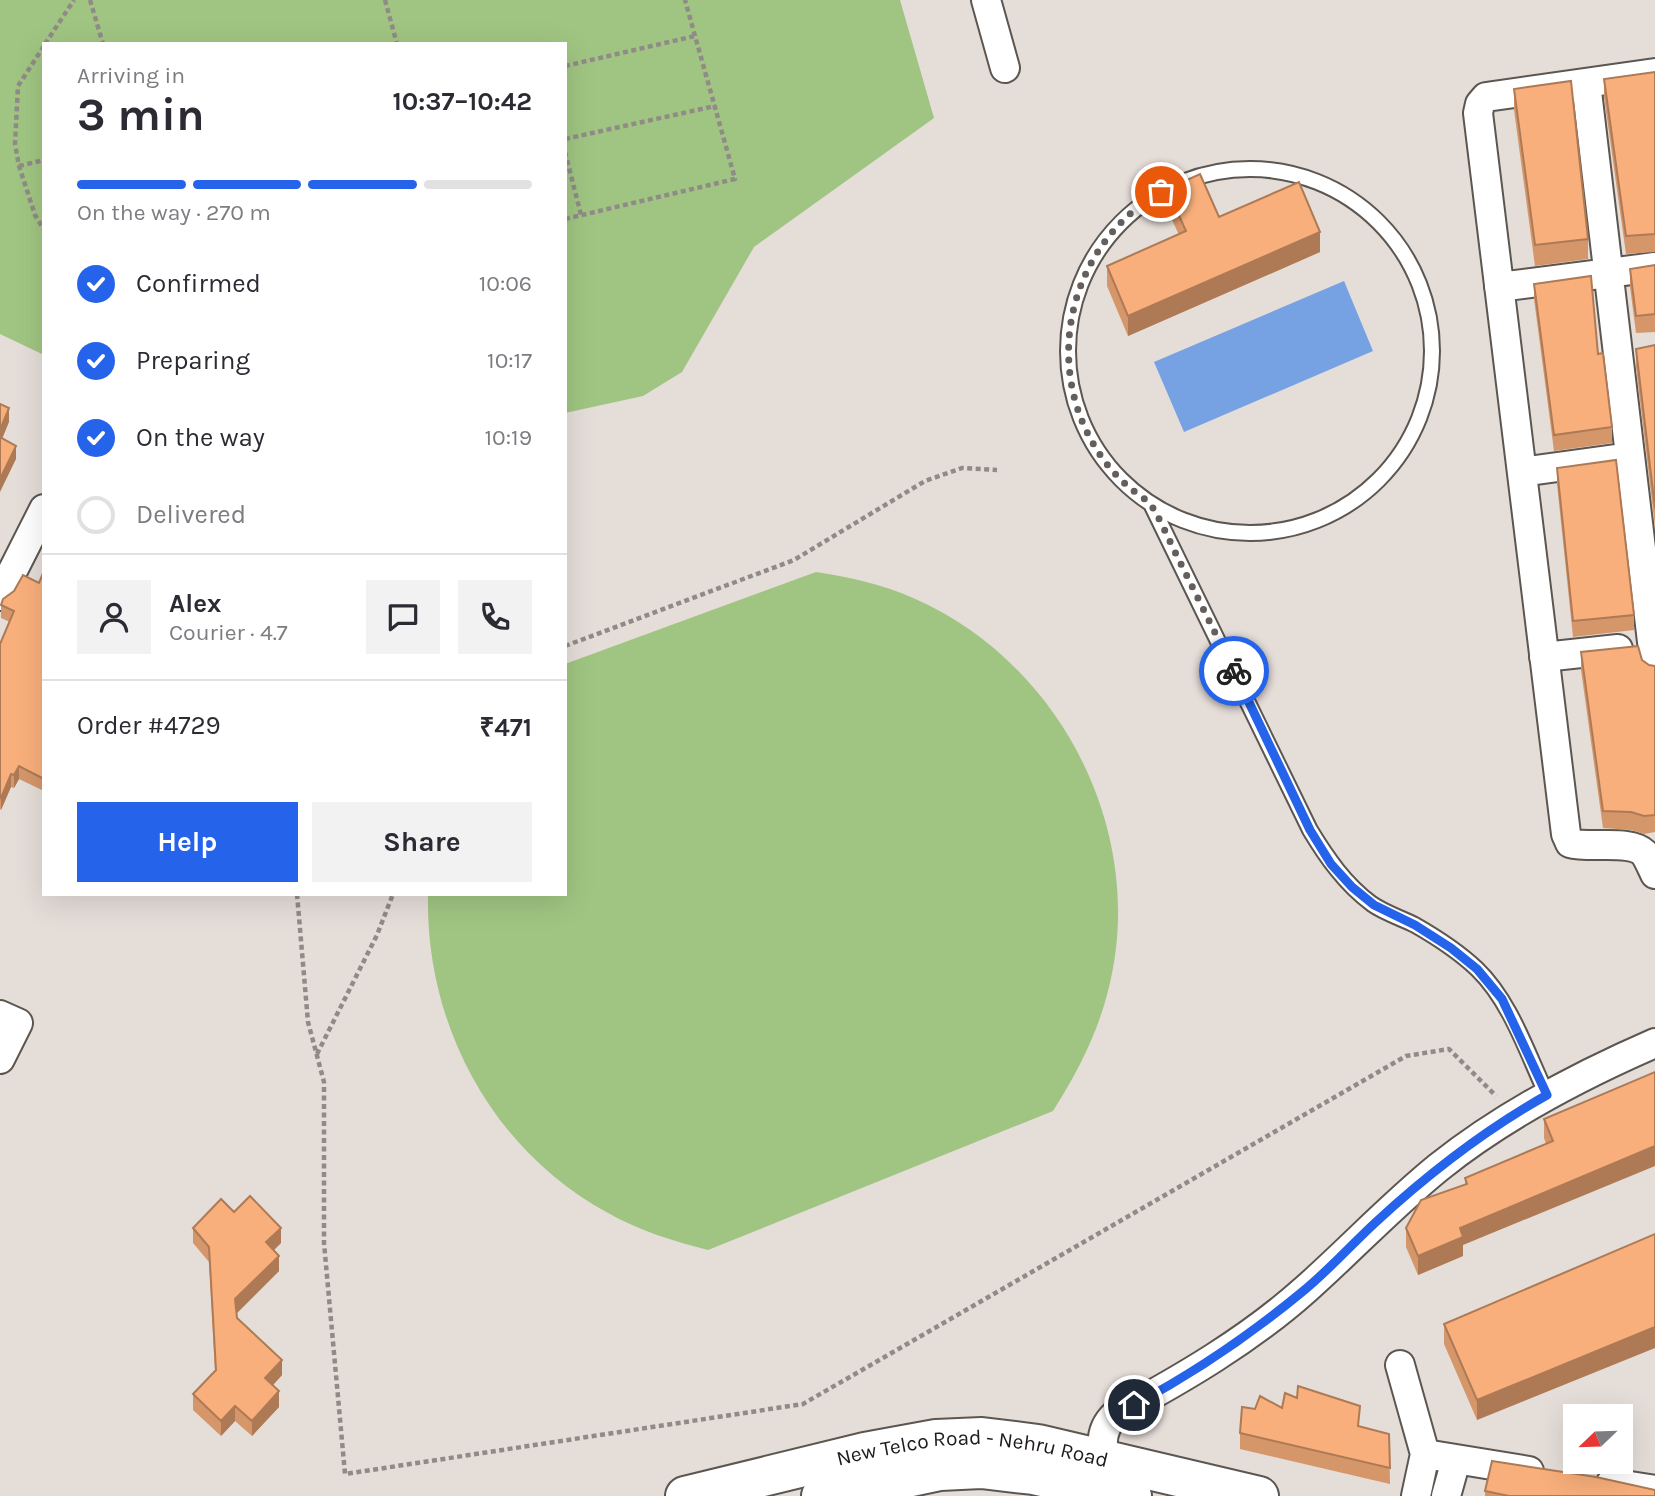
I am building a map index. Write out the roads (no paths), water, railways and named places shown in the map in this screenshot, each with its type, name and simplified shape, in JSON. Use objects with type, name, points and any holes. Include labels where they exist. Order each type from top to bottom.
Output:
[{"type":"street","points":[[986,0],[1005,68]]},
{"type":"street","points":[[1655,73],[1486,97],[1480,104],[1478,113],[1566,834],[1570,843],[1583,847],[1631,846],[1644,853],[1655,874]]},
{"type":"street","points":[[1545,657],[1654,656],[1648,542],[1630,457],[1630,351],[1608,272],[1586,83]]},
{"type":"street","points":[[1499,287],[1655,267]]},
{"type":"street","points":[[1522,472],[1630,457]]},
{"type":"street","points":[[0,596],[42,513]]},
{"type":"street","points":[[0,1015],[18,1023],[0,1059]]},
{"type":"street","points":[[1126,1495],[1103,1458],[1107,1423],[1115,1415],[1199,1368],[1253,1331],[1304,1290],[1440,1166],[1514,1114],[1655,1042]]},
{"type":"street","points":[[1400,1365],[1425,1454],[1416,1496]]},
{"type":"street","name":"New Telco Road - Nehru Road","points":[[685,1496],[865,1452],[936,1439],[982,1437],[1038,1444],[1259,1496]]},
{"type":"street","points":[[1425,1454],[1549,1474]]},
{"type":"street","points":[[1446,1496],[1456,1460]]},
{"type":"street","name":"New Telco Road - Nehru Road","points":[[821,1496],[940,1471],[981,1469],[1033,1475],[1126,1495]]},
{"type":"street","points":[[1588,1480],[1655,1490]]},
{"type":"lane","points":[[1152,506],[1213,530],[1246,534],[1278,532],[1310,524],[1340,511],[1382,477],[1408,443],[1422,413],[1430,381],[1432,348],[1429,316],[1419,284],[1405,255],[1385,228],[1361,206],[1333,188],[1303,176],[1271,169],[1238,168],[1206,173],[1175,184],[1146,200],[1121,221],[1100,246],[1084,274],[1073,305],[1068,338],[1069,370],[1075,402],[1087,433],[1099,452],[1126,485],[1152,506],[1310,830],[1331,864],[1352,887],[1374,905],[1415,925],[1477,969],[1502,999],[1547,1095]]},
{"type":"water","points":[[1344,281],[1373,351],[1184,432],[1154,362]]}]
